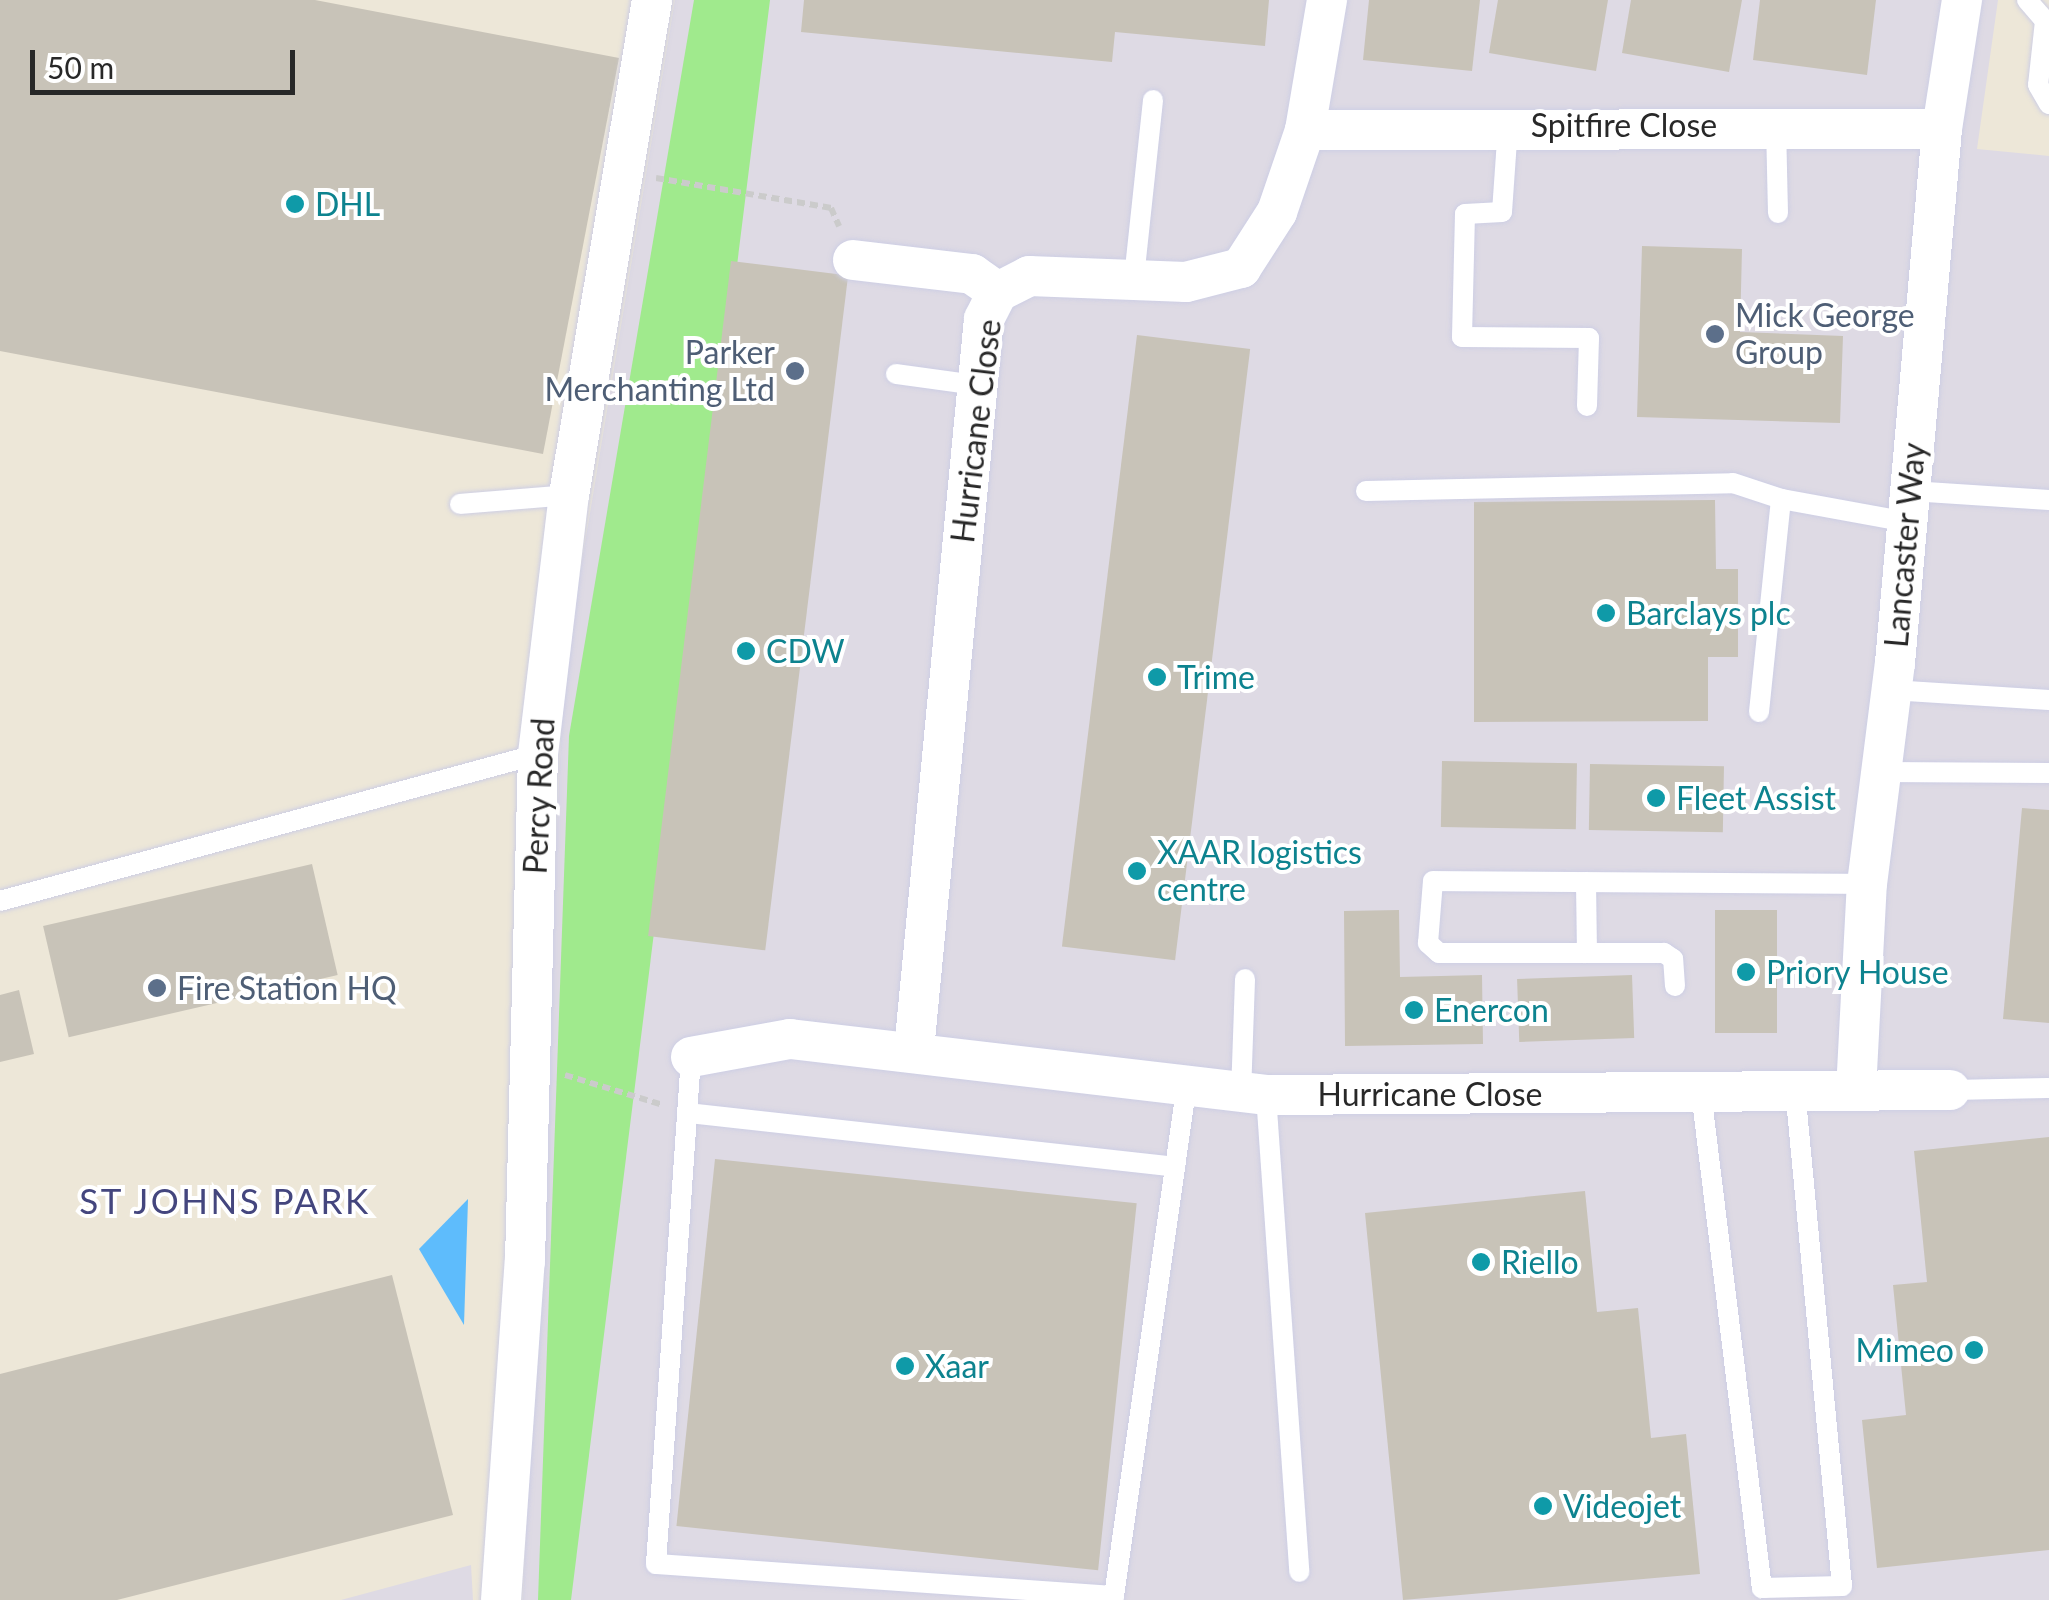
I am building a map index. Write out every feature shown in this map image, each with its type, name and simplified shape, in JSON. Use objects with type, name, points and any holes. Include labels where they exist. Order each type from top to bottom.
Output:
[{"type":"street","name":"Percy Road","points":[[502,1600],[525,1261],[538,754],[569,495],[652,0]]},
{"type":"street","points":[[853,260],[972,274],[998,292],[1029,276],[1186,282],[1241,268],[1276,212],[1305,130],[1327,0]]},
{"type":"street","name":"Lancaster Way","points":[[1856,1091],[1867,884],[1891,690],[1942,129],[1962,0]]},
{"type":"street","name":"Spitfire Close","points":[[1305,130],[1776,125],[1942,129]]},
{"type":"street","name":"Hurricane Close","points":[[914,1050],[976,385],[984,320],[998,292]]},
{"type":"street","name":"Hurricane Close","points":[[692,1057],[790,1039],[914,1050],[1186,1090],[1254,1094],[1950,1090]]},
{"type":"lane","points":[[2027,0],[2045,21],[2038,85],[2049,104]]},
{"type":"lane","points":[[1134,278],[1152,100]]},
{"type":"lane","points":[[1776,125],[1778,212]]},
{"type":"lane","points":[[1508,126],[1502,212],[1465,214],[1462,337],[1589,338],[1587,406]]},
{"type":"lane","points":[[896,374],[976,385]]},
{"type":"lane","points":[[1366,491],[1733,483],[1782,499],[1909,507],[2049,500]]},
{"type":"lane","points":[[460,504],[569,495]]},
{"type":"lane","points":[[1759,712],[1782,499]]},
{"type":"lane","points":[[1891,690],[2049,700]]},
{"type":"lane","points":[[0,902],[538,754]]},
{"type":"lane","points":[[1881,772],[2049,772]]},
{"type":"lane","points":[[1675,986],[1673,959],[1664,953],[1439,953],[1428,942],[1434,881],[1867,884]]},
{"type":"lane","points":[[1586,882],[1587,953]]},
{"type":"lane","points":[[1245,980],[1299,1572]]},
{"type":"lane","points":[[692,1057],[656,1564],[1114,1596],[1186,1090]]},
{"type":"lane","points":[[1950,1090],[2049,1088]]},
{"type":"lane","points":[[1701,1092],[1762,1588],[1842,1586],[1795,1090]]},
{"type":"lane","points":[[688,1113],[1175,1166]]},
{"type":"path","points":[[623,172],[831,208],[853,260]]},
{"type":"path","points":[[530,1065],[688,1113]]},
{"type":"shaded area","points":[[675,0],[1998,0],[1977,149],[2049,156],[2049,1600],[523,1600],[564,670]]},
{"type":"shaded area","points":[[471,1565],[473,1600],[341,1600]]},
{"type":"green space","points":[[694,0],[770,0],[571,1600],[538,1600],[569,736]]},
{"type":"water","points":[[468,1200],[464,1325],[419,1249]]},
{"type":"building","name":"DHL","points":[[0,0],[315,0],[619,58],[543,454],[0,351]]},
{"type":"building","points":[[804,0],[1269,0],[1265,46],[1115,32],[1112,62],[801,32]]},
{"type":"building","points":[[1369,0],[1480,0],[1472,71],[1363,60]]},
{"type":"building","points":[[1498,0],[1608,0],[1596,71],[1489,53]]},
{"type":"building","points":[[1631,0],[1742,0],[1729,72],[1622,53]]},
{"type":"building","points":[[1760,0],[1876,0],[1867,75],[1753,60]]},
{"type":"building","name":"Mick George Group","points":[[1642,246],[1742,249],[1740,332],[1843,336],[1840,423],[1637,417]]},
{"type":"building","points":[[731,261],[848,275],[765,950],[648,936]]},
{"type":"building","points":[[1137,335],[1250,349],[1175,960],[1062,946]]},
{"type":"building","name":"Barclays plc","points":[[1715,500],[1716,569],[1738,569],[1738,657],[1708,657],[1708,721],[1474,722],[1474,502]]},
{"type":"building","points":[[1442,761],[1577,763],[1576,829],[1441,827]]},
{"type":"building","name":"Fleet Assist","points":[[1590,764],[1724,766],[1723,832],[1589,830]]},
{"type":"building","points":[[2022,808],[2049,810],[2049,1023],[2003,1019]]},
{"type":"building","points":[[312,864],[338,975],[69,1037],[43,926]]},
{"type":"building","name":"Enercon","points":[[1399,910],[1400,977],[1482,975],[1483,1044],[1345,1046],[1344,911]]},
{"type":"building","name":"Priory House","points":[[1715,910],[1777,910],[1777,1033],[1715,1033]]},
{"type":"building","points":[[1632,975],[1634,1038],[1519,1042],[1517,979]]},
{"type":"building","points":[[19,990],[34,1054],[0,1062],[0,995]]},
{"type":"building","name":"Mimeo","points":[[2049,1137],[2049,1550],[1877,1568],[1862,1420],[1906,1415],[1893,1285],[1927,1282],[1914,1151]]},
{"type":"building","name":"Xaar","points":[[715,1159],[1137,1203],[1098,1570],[676,1526]]},
{"type":"building","name":"Videojet","points":[[1585,1191],[1597,1312],[1638,1308],[1651,1438],[1686,1434],[1700,1574],[1403,1600],[1365,1213]]},
{"type":"building","points":[[392,1275],[453,1515],[117,1600],[0,1600],[0,1374]]},
{"type":"place","name":"DHL","points":[[295,204]]},
{"type":"place","name":"Mick George Group","points":[[1715,334]]},
{"type":"place","name":"Parker Merchanting Ltd","points":[[795,371]]},
{"type":"place","name":"Barclays plc","points":[[1606,613]]},
{"type":"place","name":"CDW","points":[[746,651]]},
{"type":"place","name":"Trime","points":[[1157,677]]},
{"type":"place","name":"Fleet Assist","points":[[1656,798]]},
{"type":"place","name":"XAAR logistics centre","points":[[1137,871]]},
{"type":"place","name":"Priory House","points":[[1746,972]]},
{"type":"place","name":"Fire Station HQ","points":[[157,988]]},
{"type":"place","name":"Enercon","points":[[1414,1010]]},
{"type":"place","name":"Riello","points":[[1481,1262]]},
{"type":"place","name":"Mimeo","points":[[1974,1350]]},
{"type":"place","name":"Xaar","points":[[905,1366]]},
{"type":"place","name":"Videojet","points":[[1543,1506]]},
{"type":"district","name":"ST JOHNS PARK","points":[[225,1200]]}]
